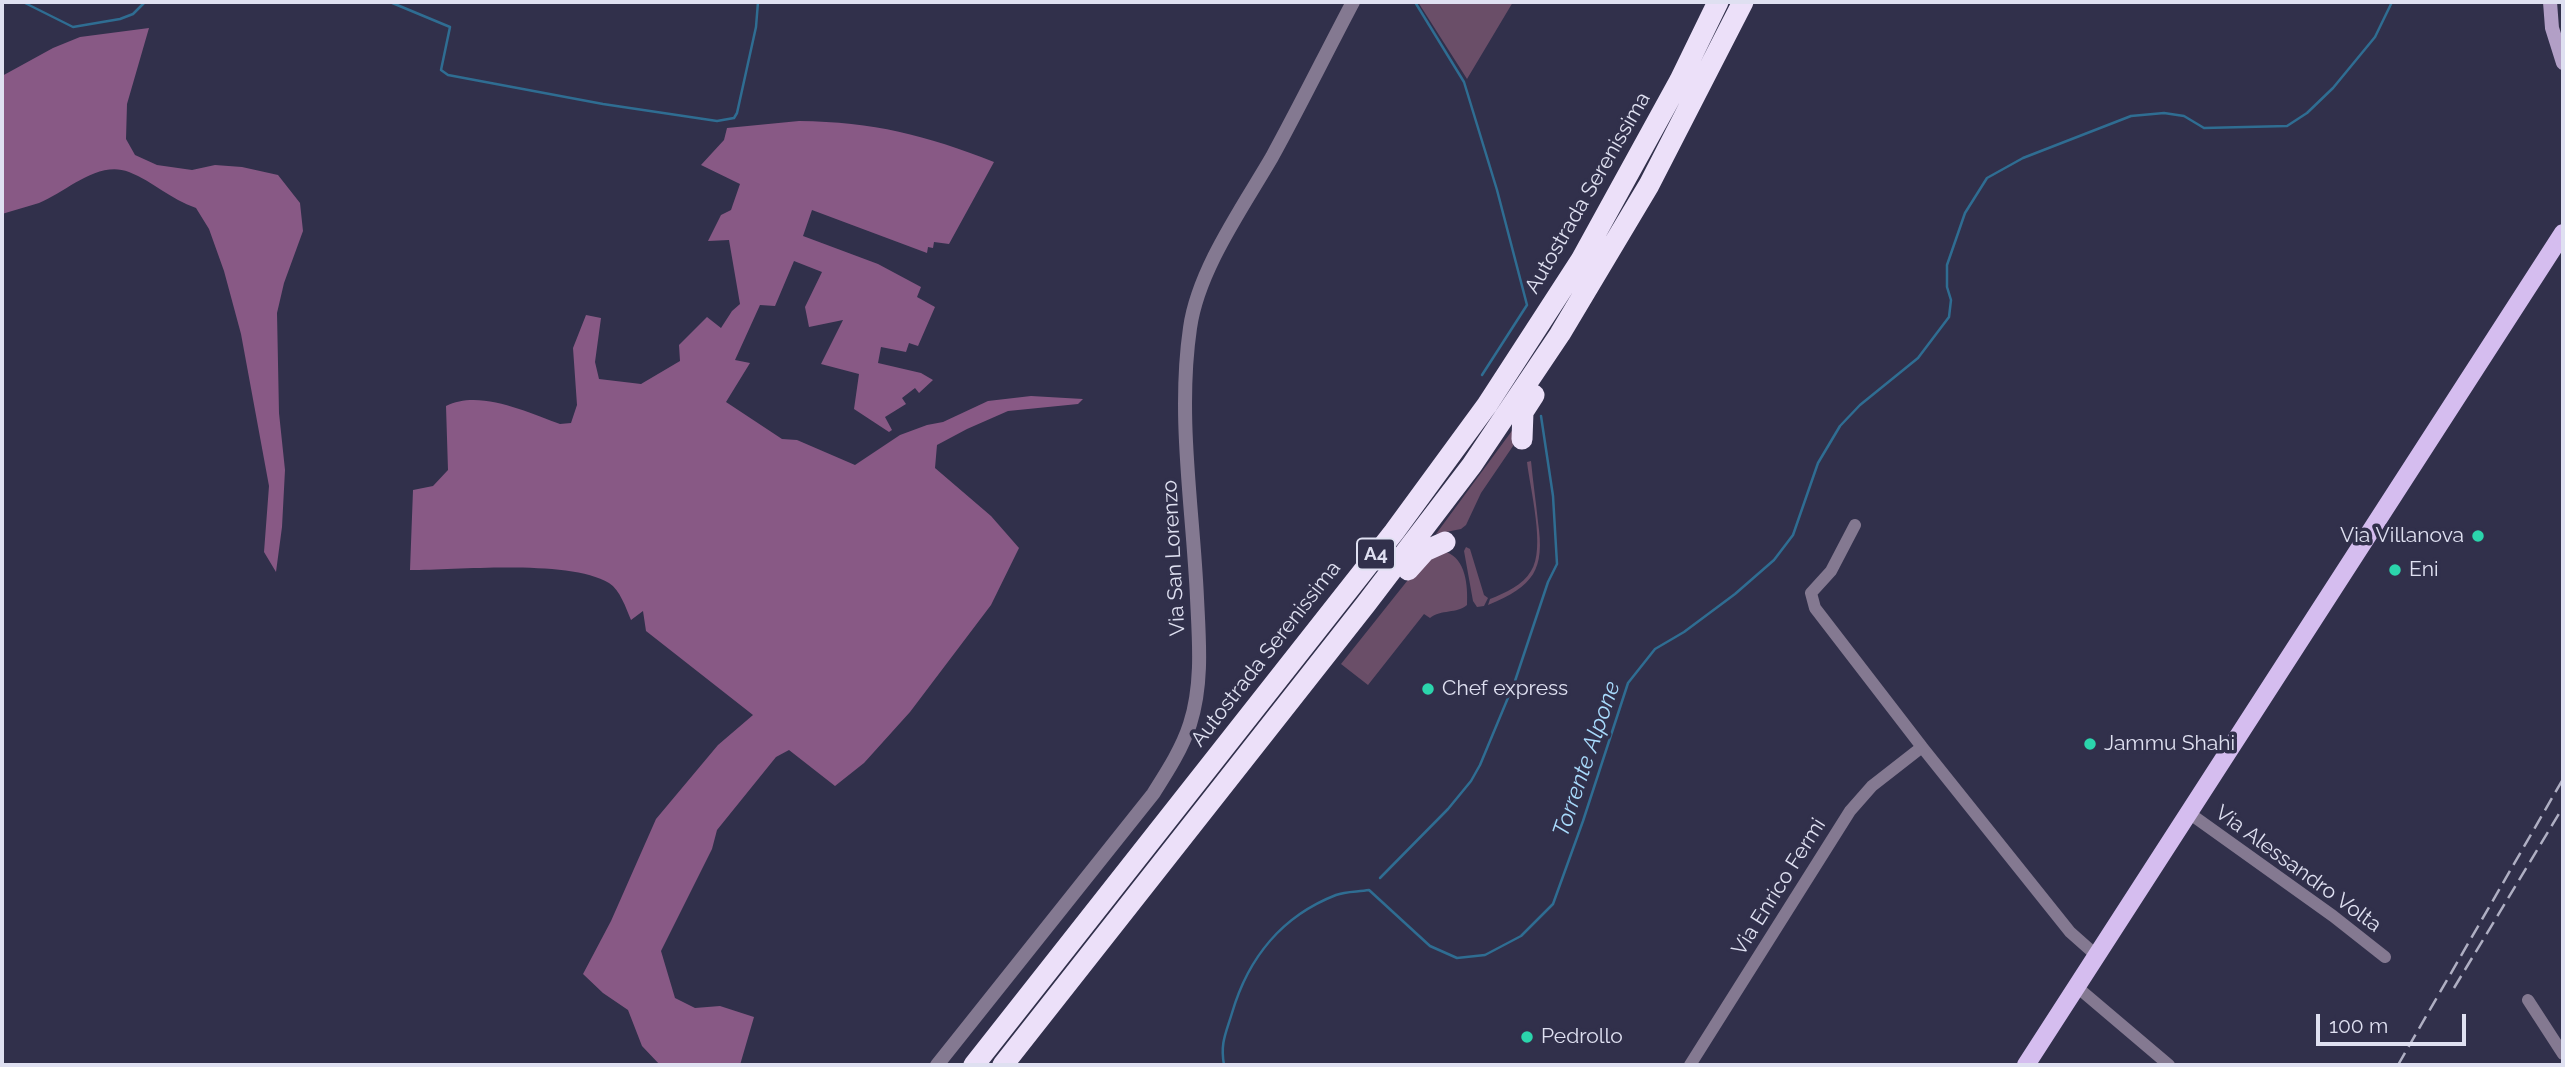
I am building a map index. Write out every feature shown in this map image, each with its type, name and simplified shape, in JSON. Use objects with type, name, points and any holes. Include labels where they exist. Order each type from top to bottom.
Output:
[{"type":"highway","name":"Autostrada Serenissima","points":[[974,1065],[1394,532],[1487,405],[1581,260],[1680,80],[1718,2]]},
{"type":"highway","name":"A4","points":[[1003,1065],[1448,499],[1560,334],[1649,185],[1744,2]]},
{"type":"highway","points":[[1522,439],[1523,412],[1548,368],[1560,334]]},
{"type":"highway","points":[[1342,635],[1378,604],[1425,551],[1445,542]]},
{"type":"main road","points":[[2550,2],[2552,28],[2563,63]]},
{"type":"main road","points":[[2026,1065],[2563,233]]},
{"type":"street","name":"Via San Lorenzo","points":[[937,1065],[1153,794],[1174,761],[1190,724],[1199,684],[1200,651],[1185,407],[1194,304],[1227,233],[1272,156],[1353,2]]},
{"type":"street","points":[[1854,525],[1831,571],[1811,593],[1815,608],[2070,932],[2096,956]]},
{"type":"street","name":"Via Enrico Fermi","points":[[1690,1065],[1850,811],[1872,786],[1922,747]]},
{"type":"street","name":"Via Alessandro Volta","points":[[2189,813],[2333,916],[2385,957]]},
{"type":"street","points":[[2077,987],[2169,1065]]},
{"type":"street","points":[[2528,1000],[2563,1054]]},
{"type":"shaded area","points":[[1418,2],[1513,2],[1467,79]]},
{"type":"shaded area","points":[[149,28],[127,104],[126,139],[135,155],[157,165],[192,170],[215,165],[242,167],[278,175],[300,203],[303,231],[284,283],[277,313],[279,413],[285,470],[276,572],[264,552],[269,486],[241,334],[224,271],[209,229],[196,208],[138,176],[117,169],[94,174],[39,203],[2,214],[2,76],[53,48],[80,37]]},
{"type":"shaded area","points":[[799,121],[851,124],[899,132],[945,144],[994,162],[949,244],[934,242],[933,248],[928,247],[927,253],[812,210],[803,236],[878,264],[921,287],[917,297],[935,307],[918,346],[909,343],[906,352],[881,347],[878,363],[921,373],[933,380],[919,393],[915,388],[902,398],[906,404],[885,417],[892,430],[889,432],[854,409],[859,374],[821,364],[843,320],[809,327],[805,307],[822,272],[794,261],[775,306],[760,305],[735,360],[750,363],[726,402],[782,439],[797,440],[855,465],[900,435],[943,422],[988,401],[1031,396],[1083,399],[1078,404],[1008,411],[937,445],[935,468],[991,516],[1019,548],[991,605],[910,712],[864,763],[835,786],[789,750],[776,757],[717,830],[712,849],[661,951],[675,998],[695,1008],[720,1006],[754,1017],[740,1065],[660,1065],[642,1046],[628,1010],[603,993],[583,974],[611,921],[656,819],[718,745],[753,715],[646,631],[643,611],[631,620],[625,605],[609,583],[591,576],[541,568],[410,570],[413,490],[433,486],[448,470],[446,406],[459,401],[488,401],[560,424],[571,423],[577,405],[573,348],[586,315],[601,318],[595,362],[599,379],[641,384],[680,361],[679,345],[707,317],[721,328],[740,304],[729,240],[708,241],[721,215],[731,210],[740,184],[701,165],[724,140],[727,128]]},
{"type":"shaded area","points":[[1514,428],[1513,446],[1481,493],[1466,525],[1461,529],[1436,534]]},
{"type":"shaded area","points":[[1531,461],[1540,539],[1537,564],[1526,583],[1488,605],[1490,599],[1523,580],[1535,561],[1537,534],[1527,462]]},
{"type":"shaded area","points":[[1466,547],[1470,549],[1484,595],[1488,598],[1484,606],[1477,607],[1473,601],[1464,551]]},
{"type":"shaded area","points":[[1446,552],[1462,567],[1467,605],[1430,618],[1424,614],[1368,685],[1341,664],[1427,556]]},
{"type":"waterway","points":[[23,2],[73,27],[120,19],[133,14],[145,2]]},
{"type":"waterway","points":[[390,2],[450,27],[441,70],[448,75],[603,104],[717,121],[734,118],[737,113],[756,27],[758,2]]},
{"type":"waterway","points":[[1415,2],[1464,82],[1497,190],[1527,305],[1482,375]]},
{"type":"waterway","name":"Torrente Alpone","points":[[1224,1065],[1224,1038],[1247,974],[1270,941],[1299,915],[1317,904],[1340,894],[1369,890],[1430,946],[1457,958],[1485,955],[1521,936],[1553,904],[1628,683],[1655,649],[1684,632],[1735,594],[1774,560],[1793,535],[1818,463],[1840,426],[1860,405],[1918,358],[1949,317],[1951,300],[1947,287],[1947,265],[1965,213],[1987,178],[2023,158],[2131,116],[2164,113],[2184,116],[2204,128],[2287,126],[2307,113],[2333,88],[2375,37],[2392,2]]},
{"type":"waterway","points":[[1380,878],[1448,809],[1471,781],[1515,681],[1548,582],[1557,564],[1553,496],[1541,416]]},
{"type":"railway","points":[[2398,1065],[2563,779]]},
{"type":"railway","points":[[2454,988],[2563,807]]},
{"type":"place","name":"Via Villanova","points":[[2478,536]]},
{"type":"place","name":"Eni","points":[[2395,570]]},
{"type":"place","name":"Chef express","points":[[1428,689]]},
{"type":"place","name":"Jammu Shahi","points":[[2090,744]]},
{"type":"place","name":"Pedrollo","points":[[1527,1037]]}]
